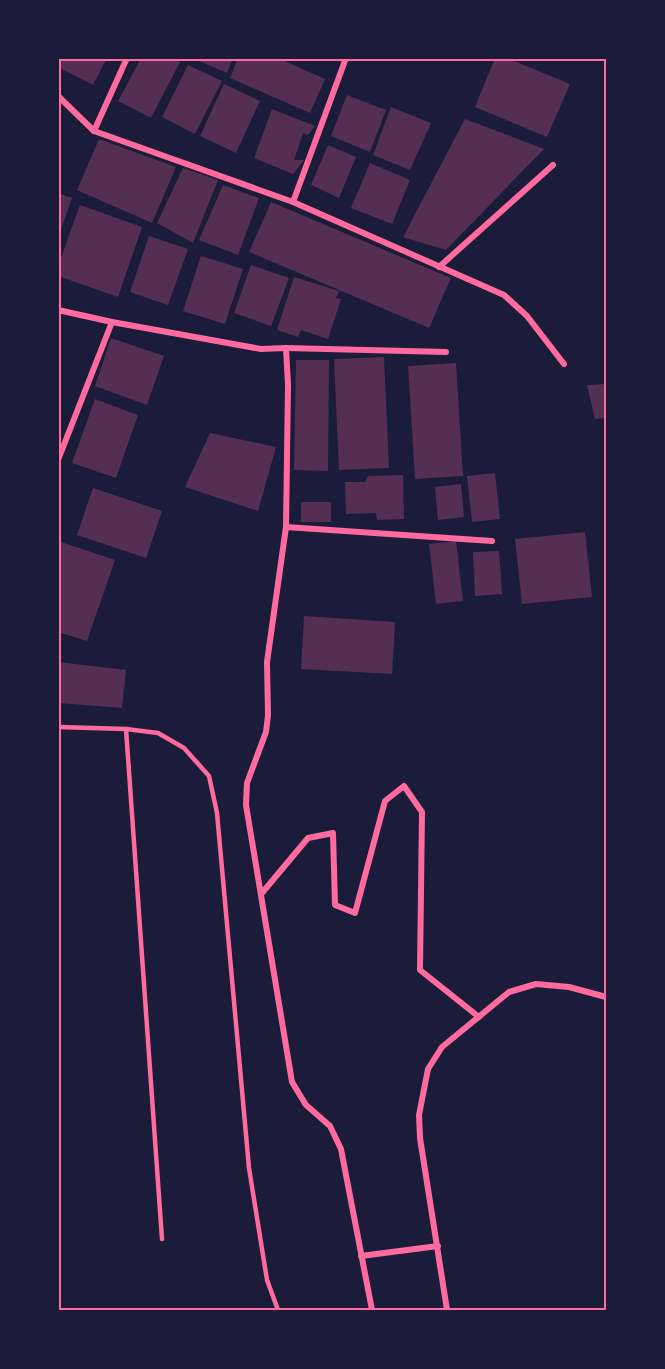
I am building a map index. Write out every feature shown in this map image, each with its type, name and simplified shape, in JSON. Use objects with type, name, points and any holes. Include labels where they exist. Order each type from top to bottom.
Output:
[{"type":"street","points":[[94,131],[128,58]]},
{"type":"street","points":[[293,202],[345,58]]},
{"type":"street","points":[[58,96],[94,131],[293,202],[504,295],[527,316],[564,364]]},
{"type":"street","points":[[439,267],[552,165]]},
{"type":"street","points":[[58,310],[261,349],[446,352]]},
{"type":"street","points":[[58,460],[112,322]]},
{"type":"street","points":[[286,348],[288,385],[286,527],[267,662],[266,732],[247,783],[246,805],[292,1082],[306,1105],[330,1126],[340,1149],[372,1311]]},
{"type":"street","points":[[286,527],[492,541]]},
{"type":"street","points":[[262,893],[308,838],[333,833],[336,905],[355,913],[385,801],[404,786],[422,812],[420,970],[479,1017]]},
{"type":"street","points":[[447,1311],[420,1138],[419,1114],[428,1069],[442,1047],[509,992],[536,984],[569,987],[606,997]]},
{"type":"street","points":[[361,1256],[438,1245]]},
{"type":"lane","points":[[58,727],[126,729],[158,734],[184,748],[209,776],[217,813],[249,1168],[267,1280],[278,1311]]},
{"type":"lane","points":[[126,729],[162,1239]]},
{"type":"building","points":[[58,58],[107,58],[93,85],[58,67]]},
{"type":"building","points":[[141,58],[172,58],[180,62],[151,118],[118,101]]},
{"type":"building","points":[[192,58],[233,58],[227,73]]},
{"type":"building","points":[[238,58],[278,58],[325,79],[310,113],[230,78]]},
{"type":"building","points":[[495,58],[507,58],[570,84],[547,137],[475,107]]},
{"type":"building","points":[[188,65],[222,81],[195,134],[162,117]]},
{"type":"building","points":[[224,84],[260,101],[236,153],[200,136]]},
{"type":"building","points":[[347,95],[386,110],[370,152],[331,136]]},
{"type":"building","points":[[391,107],[431,123],[410,170],[373,155]]},
{"type":"building","points":[[272,109],[315,126],[308,135],[303,133],[294,160],[304,160],[293,174],[254,158]]},
{"type":"building","points":[[465,119],[544,149],[446,250],[403,237]]},
{"type":"building","points":[[99,139],[176,167],[152,223],[77,190]]},
{"type":"building","points":[[328,145],[356,157],[339,198],[311,185]]},
{"type":"building","points":[[370,163],[410,180],[392,224],[351,208]]},
{"type":"building","points":[[183,168],[218,180],[193,243],[157,223]]},
{"type":"building","points":[[223,185],[259,198],[238,255],[199,240]]},
{"type":"building","points":[[58,193],[72,198],[59,235],[58,235]]},
{"type":"building","points":[[271,202],[451,278],[429,328],[249,252]]},
{"type":"building","points":[[80,205],[142,227],[118,297],[58,276],[58,266]]},
{"type":"building","points":[[149,236],[188,249],[168,305],[130,292]]},
{"type":"building","points":[[201,256],[243,269],[225,324],[183,311]]},
{"type":"building","points":[[251,265],[289,278],[271,326],[234,313]]},
{"type":"building","points":[[294,277],[339,291],[336,298],[341,299],[328,339],[301,330],[298,337],[277,330]]},
{"type":"building","points":[[111,338],[164,356],[147,405],[95,386]]},
{"type":"building","points":[[384,357],[389,468],[339,470],[334,359]]},
{"type":"building","points":[[296,360],[329,360],[328,471],[294,470]]},
{"type":"building","points":[[456,363],[463,476],[415,479],[408,366]]},
{"type":"building","points":[[606,384],[606,418],[595,419],[587,385]]},
{"type":"building","points":[[95,399],[138,415],[116,478],[72,463]]},
{"type":"building","points":[[210,433],[276,447],[258,511],[185,487]]},
{"type":"building","points":[[495,473],[500,519],[472,522],[467,476]]},
{"type":"building","points":[[403,475],[404,519],[377,520],[376,513],[346,514],[345,482],[365,482],[368,476]]},
{"type":"building","points":[[461,484],[464,517],[438,520],[435,487]]},
{"type":"building","points":[[93,488],[162,511],[146,558],[77,535]]},
{"type":"building","points":[[301,502],[331,502],[331,522],[301,522]]},
{"type":"building","points":[[585,532],[592,597],[522,604],[515,539]]},
{"type":"building","points":[[58,541],[115,560],[87,641],[58,632]]},
{"type":"building","points":[[456,541],[463,601],[436,604],[429,544]]},
{"type":"building","points":[[499,551],[502,594],[475,596],[473,552]]},
{"type":"building","points":[[304,616],[395,622],[392,674],[301,669]]},
{"type":"building","points":[[58,662],[126,670],[122,708],[58,703]]}]
